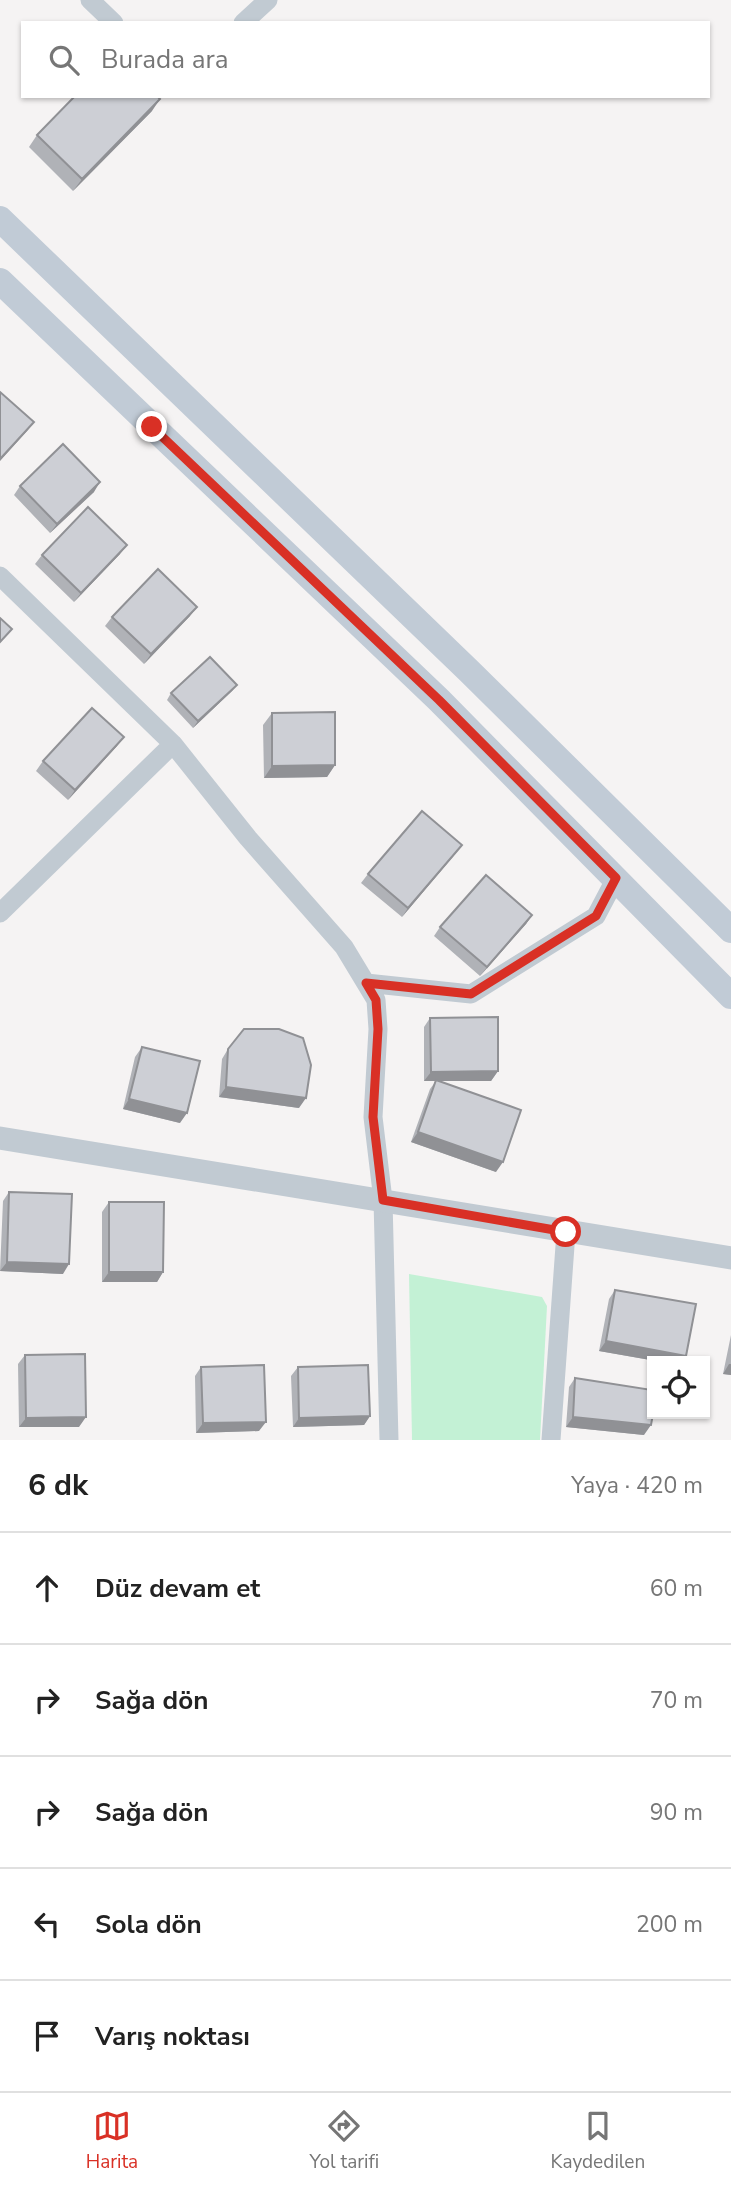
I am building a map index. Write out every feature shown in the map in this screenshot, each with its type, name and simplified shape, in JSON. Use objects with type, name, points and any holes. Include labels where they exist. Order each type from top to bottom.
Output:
[{"type":"main road","points":[[0,219],[469,671],[731,930]]},
{"type":"main road","points":[[0,281],[439,700],[731,996]]},
{"type":"street","points":[[90,0],[112,21]]},
{"type":"street","points":[[245,21],[268,0]]},
{"type":"street","points":[[0,576],[173,744],[248,838],[344,947],[376,1000],[378,1029],[373,1117],[383,1200],[389,1440]]},
{"type":"street","points":[[0,913],[173,744]]},
{"type":"street","points":[[366,983],[471,994],[596,916],[616,878]]},
{"type":"street","points":[[0,1138],[726,1256]]},
{"type":"street","points":[[551,1440],[566,1232]]},
{"type":"green space","points":[[409,1274],[542,1297],[547,1306],[540,1440],[412,1440]]},
{"type":"building","points":[[73,98],[160,99],[82,179],[37,135]]},
{"type":"building","points":[[0,392],[34,422],[0,459]]},
{"type":"building","points":[[63,444],[100,482],[57,524],[20,486]]},
{"type":"building","points":[[88,507],[127,545],[81,593],[42,555]]},
{"type":"building","points":[[158,569],[197,607],[151,654],[112,617]]},
{"type":"building","points":[[0,618],[12,629],[0,642]]},
{"type":"building","points":[[210,657],[237,685],[198,721],[171,693]]},
{"type":"building","points":[[92,708],[124,737],[75,790],[43,761]]},
{"type":"building","points":[[335,712],[335,765],[272,766],[272,713]]},
{"type":"building","points":[[422,811],[462,845],[408,908],[368,874]]},
{"type":"building","points":[[486,875],[532,915],[487,967],[440,927]]},
{"type":"building","points":[[498,1017],[498,1071],[431,1072],[430,1018]]},
{"type":"building","points":[[244,1029],[279,1029],[303,1038],[311,1065],[306,1098],[226,1087],[228,1049]]},
{"type":"building","points":[[142,1047],[200,1061],[187,1113],[129,1099]]},
{"type":"building","points":[[436,1080],[521,1110],[503,1162],[418,1132]]},
{"type":"building","points":[[9,1192],[72,1194],[69,1264],[7,1262]]},
{"type":"building","points":[[109,1202],[164,1202],[163,1272],[109,1272]]},
{"type":"building","points":[[615,1290],[696,1304],[686,1356],[606,1341]]},
{"type":"building","points":[[85,1354],[86,1417],[26,1418],[25,1355]]},
{"type":"building","points":[[264,1365],[266,1422],[203,1423],[201,1367]]},
{"type":"building","points":[[368,1365],[370,1416],[299,1418],[298,1367]]},
{"type":"building","points":[[575,1378],[647,1389],[647,1419],[652,1419],[651,1425],[573,1417]]},
{"type":"route","points":[[152,427],[439,700],[616,878],[596,916],[471,994],[366,983],[376,1000],[378,1029],[373,1117],[383,1200],[566,1232]]}]
